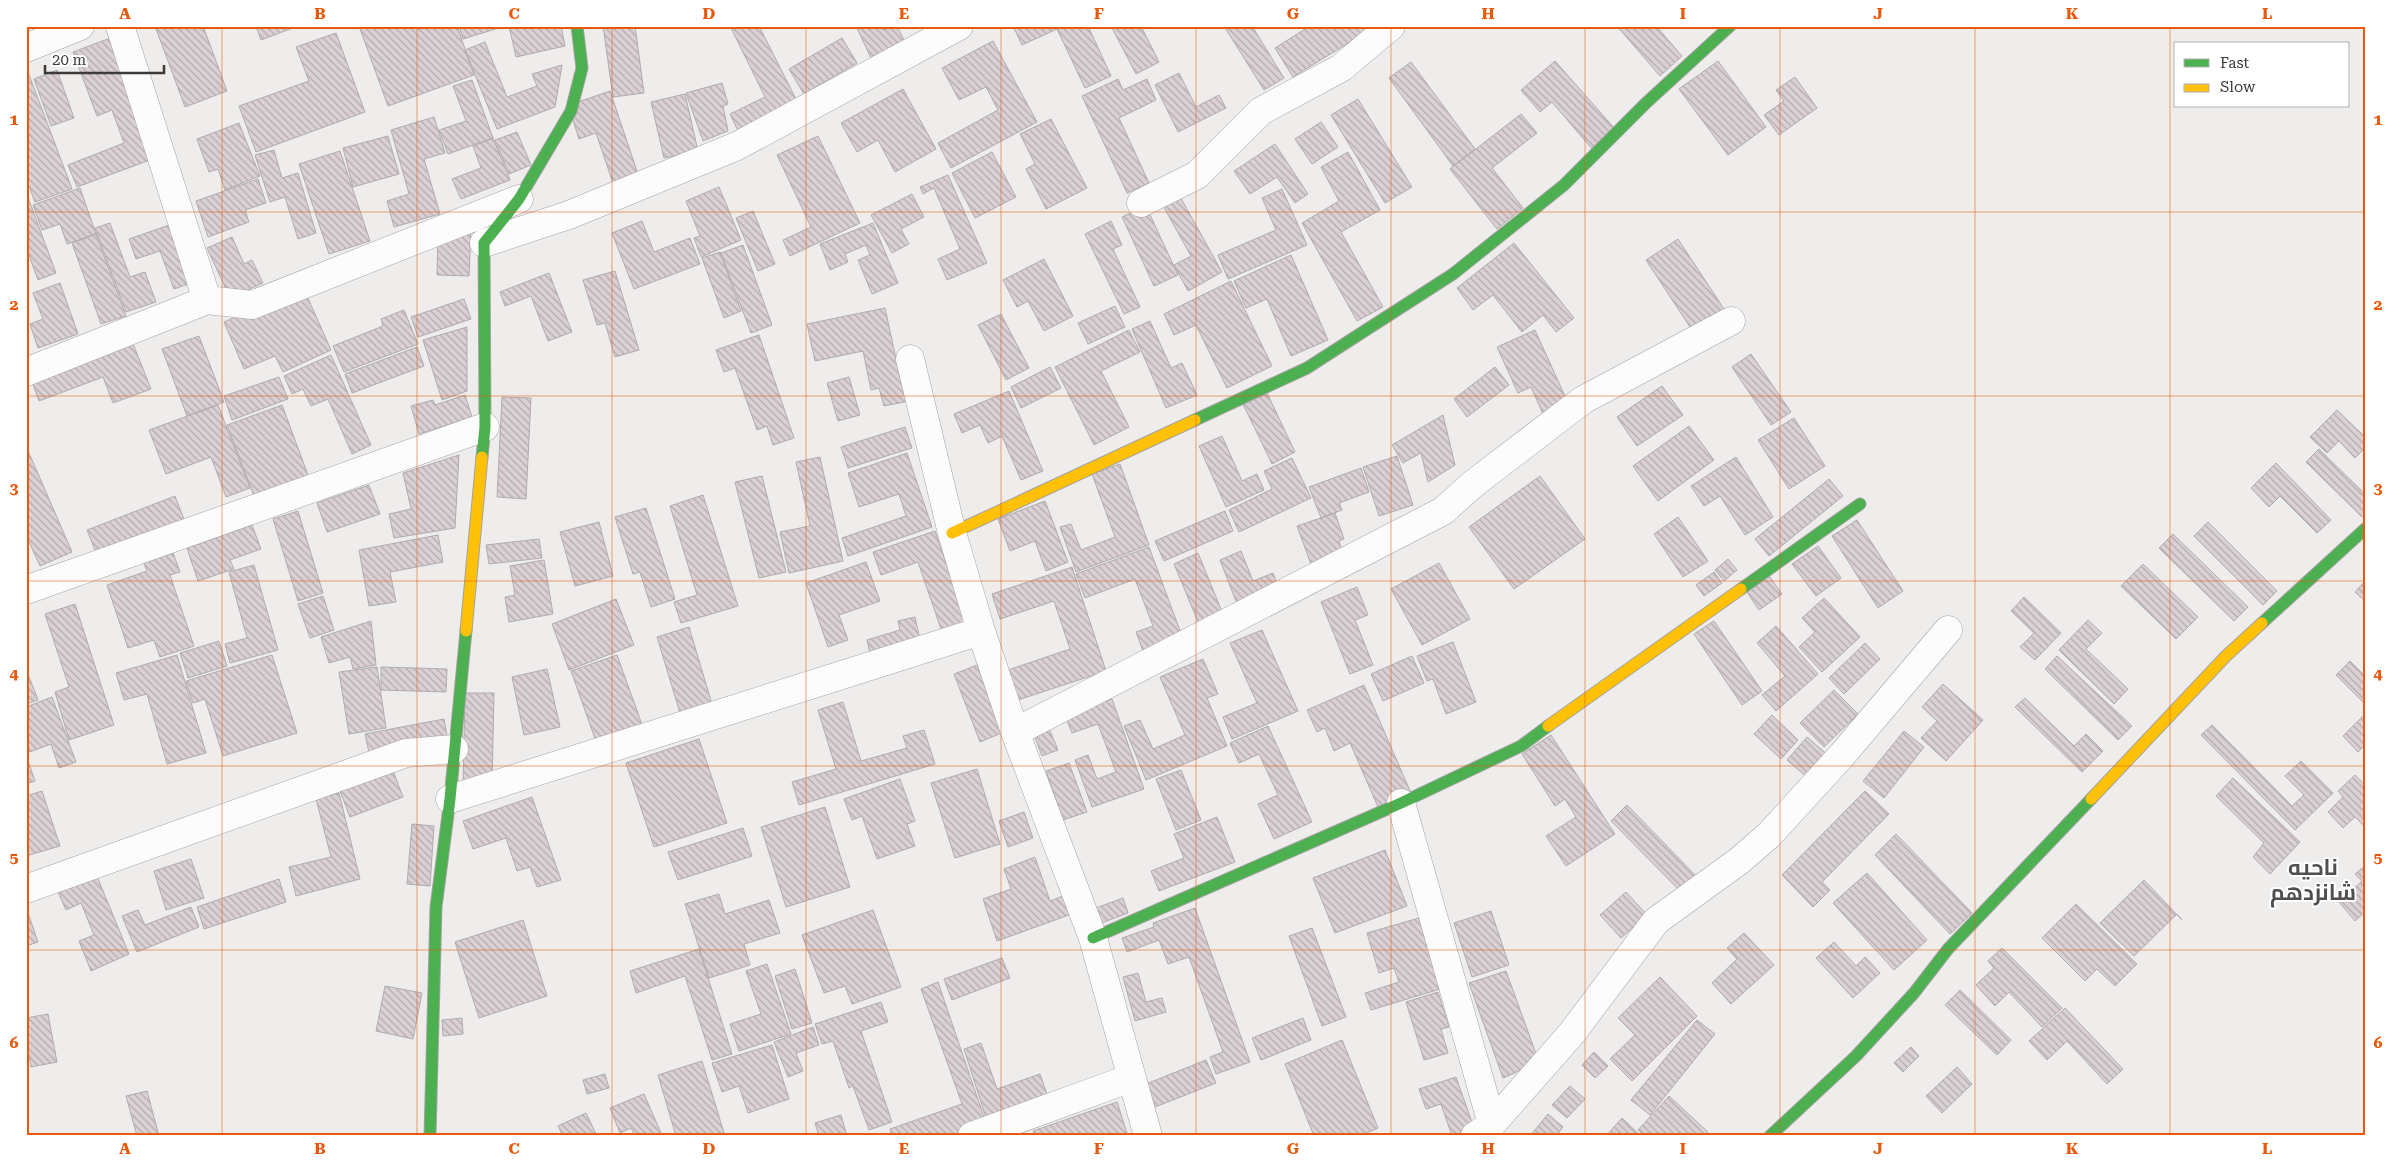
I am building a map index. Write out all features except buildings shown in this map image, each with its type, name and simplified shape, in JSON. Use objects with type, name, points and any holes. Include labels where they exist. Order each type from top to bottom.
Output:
[{"type":"street","points":[[26,48],[80,26]]},
{"type":"street","points":[[120,26],[207,300]]},
{"type":"street","points":[[430,1136],[436,906],[450,800],[485,427],[484,243],[519,199],[571,111],[582,68],[577,26]]},
{"type":"street","points":[[484,243],[569,215],[737,146],[959,26]]},
{"type":"street","points":[[1141,204],[1197,175],[1261,111],[1341,68],[1391,26]]},
{"type":"street","points":[[952,533],[1307,368],[1453,274],[1564,185],[1646,103],[1730,26]]},
{"type":"street","points":[[26,372],[207,300],[252,305],[519,199]]},
{"type":"street","points":[[1015,732],[1443,511],[1473,484],[1583,400],[1731,321]]},
{"type":"street","points":[[910,359],[952,533],[981,630],[1015,732],[1093,938],[1148,1136]]},
{"type":"street","points":[[26,590],[485,427]]},
{"type":"street","points":[[1093,938],[1401,803],[1521,746],[1860,504]]},
{"type":"street","points":[[1770,1136],[1856,1056],[1914,993],[1948,949],[2226,656],[2366,528]]},
{"type":"street","points":[[450,800],[981,630]]},
{"type":"street","points":[[1484,1130],[1572,1033],[1656,921],[1740,861],[1769,834],[1842,755],[1948,630]]},
{"type":"street","points":[[26,889],[406,753],[454,749]]},
{"type":"street","points":[[1401,803],[1484,1130]]},
{"type":"street","points":[[972,1136],[1131,1078]]},
{"type":"traffic: fast","points":[[482,457],[485,427],[484,243],[519,199],[571,111],[582,68],[577,26]]},
{"type":"traffic: fast","points":[[1195,420],[1307,368],[1453,274],[1564,185],[1646,103],[1730,26]]},
{"type":"traffic: fast","points":[[1741,589],[1860,504]]},
{"type":"traffic: fast","points":[[2262,623],[2366,528]]},
{"type":"traffic: fast","points":[[430,1136],[436,907],[450,799],[466,631]]},
{"type":"traffic: fast","points":[[1093,938],[1401,803],[1521,746],[1548,726]]},
{"type":"traffic: fast","points":[[1770,1136],[1856,1056],[1914,993],[1948,949],[2091,799]]},
{"type":"traffic: slow","points":[[952,533],[1195,420]]},
{"type":"traffic: slow","points":[[466,631],[482,457]]},
{"type":"traffic: slow","points":[[1548,726],[1741,589]]},
{"type":"traffic: slow","points":[[2091,799],[2226,656],[2262,623]]},
{"type":"district","name":"ناحیه شانزدهم","points":[[2313,880]]}]
